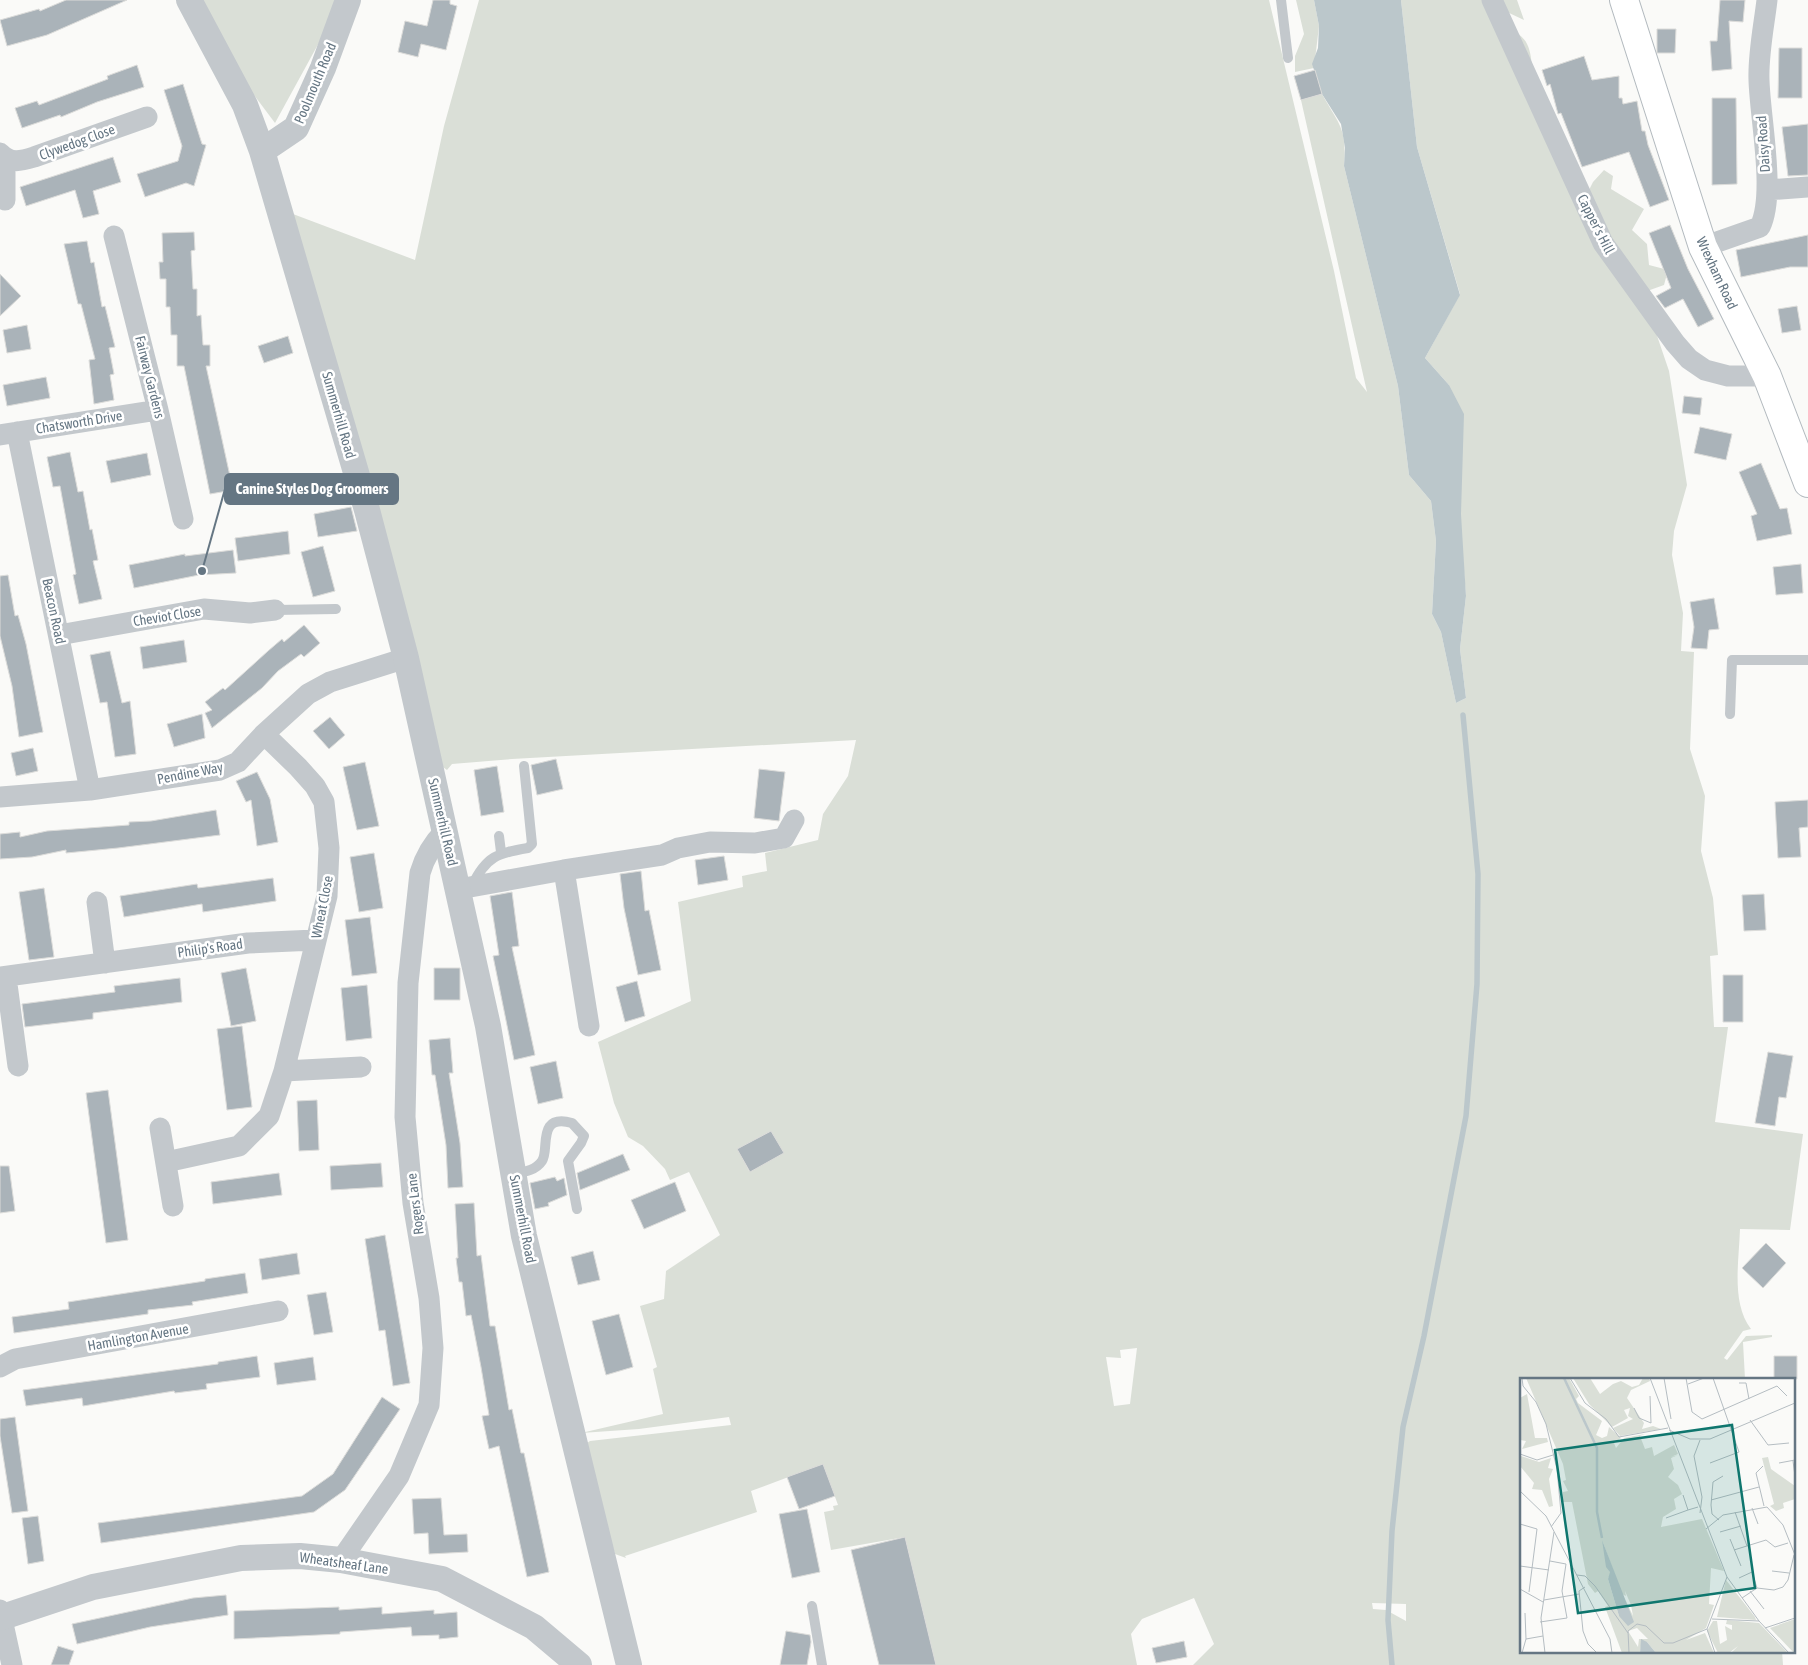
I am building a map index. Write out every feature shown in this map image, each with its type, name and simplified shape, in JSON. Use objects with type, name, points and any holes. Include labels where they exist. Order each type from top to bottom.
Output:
[{"type":"main road","name":"Wrexham Road","points":[[1624,0],[1703,247],[1767,376],[1808,483]]},
{"type":"street","name":"Summerhill Road","points":[[189,0],[246,105],[262,151],[367,510],[406,658],[445,831],[465,888],[524,1236],[629,1665]]},
{"type":"street","name":"Poolmouth Road","points":[[262,151],[296,128],[323,68],[348,0]]},
{"type":"street","name":"Capper's Hill","points":[[1492,0],[1603,243],[1675,344],[1689,360],[1705,370],[1728,376],[1767,376]]},
{"type":"street","name":"Daisy Road","points":[[1703,247],[1760,227],[1766,216],[1767,190],[1759,78],[1767,0]]},
{"type":"street","name":"Clywedog Close","points":[[5,200],[3,156],[18,161],[34,158],[147,117]]},
{"type":"street","points":[[1767,190],[1808,187]]},
{"type":"street","name":"Fairway Gardens","points":[[114,236],[158,410],[183,519]]},
{"type":"street","name":"Chatsworth Drive","points":[[8,433],[158,410]]},
{"type":"street","name":"Beacon Road","points":[[8,433],[59,635],[90,790]]},
{"type":"street","name":"Cheviot Close","points":[[59,635],[204,609],[250,613],[275,610]]},
{"type":"street","name":"Pendine Way","points":[[0,797],[90,790],[220,770],[238,762],[264,734],[308,694],[330,682],[406,658]]},
{"type":"street","name":"Wheat Close","points":[[166,1162],[239,1146],[269,1116],[284,1071],[327,896],[329,872],[324,802],[315,786],[264,734]]},
{"type":"street","points":[[465,888],[662,855],[678,848],[710,842],[755,843],[784,838],[794,820]]},
{"type":"street","name":"Rogers Lane","points":[[341,1560],[399,1476],[429,1405],[433,1348],[429,1298],[413,1203],[405,1117],[408,983],[420,873],[429,850],[445,831]]},
{"type":"street","points":[[564,870],[588,1026]]},
{"type":"street","points":[[96,902],[105,963]]},
{"type":"street","name":"Philip's Road","points":[[3,977],[248,943],[315,940]]},
{"type":"street","points":[[3,977],[18,1066]]},
{"type":"street","points":[[284,1071],[361,1067]]},
{"type":"street","points":[[160,1128],[173,1206]]},
{"type":"street","name":"Hamlington Avenue","points":[[0,1367],[15,1359],[278,1311]]},
{"type":"street","name":"Wheatsheaf Lane","points":[[0,1615],[93,1586],[240,1558],[300,1556],[341,1560],[442,1579],[534,1627],[579,1665]]},
{"type":"street","points":[[0,1615],[12,1665]]},
{"type":"lane","points":[[1280,0],[1288,58]]},
{"type":"lane","points":[[275,610],[336,609]]},
{"type":"lane","points":[[1730,714],[1732,660],[1808,660]]},
{"type":"lane","points":[[465,888],[501,852],[528,848],[532,844],[524,766]]},
{"type":"lane","points":[[499,836],[501,852]]},
{"type":"lane","points":[[514,1174],[534,1169],[542,1161],[545,1156],[546,1134],[549,1128],[559,1123],[572,1123],[584,1136],[582,1143],[568,1161],[578,1209]]},
{"type":"lane","points":[[812,1606],[822,1665]]},
{"type":"shaded area","points":[[199,0],[337,0],[327,28],[275,123],[242,79]]},
{"type":"shaded area","points":[[479,0],[1269,0],[1334,271],[1356,378],[1367,392],[1301,100],[1322,94],[1343,134],[1344,166],[1398,386],[1409,475],[1431,501],[1436,541],[1432,614],[1441,632],[1456,703],[1466,698],[1460,649],[1466,596],[1449,385],[1425,358],[1460,294],[1417,147],[1401,0],[1517,0],[1524,20],[1507,12],[1498,24],[1514,31],[1527,44],[1532,67],[1581,206],[1593,182],[1604,170],[1613,176],[1611,189],[1644,209],[1632,230],[1647,244],[1649,265],[1668,270],[1664,285],[1650,290],[1650,315],[1669,371],[1687,485],[1674,531],[1672,555],[1683,613],[1681,651],[1694,652],[1690,749],[1705,796],[1701,851],[1713,898],[1718,955],[1710,956],[1714,1027],[1728,1027],[1715,1122],[1803,1134],[1790,1230],[1740,1229],[1738,1294],[1745,1319],[1751,1329],[1743,1331],[1724,1358],[1727,1360],[1746,1336],[1772,1335],[1772,1337],[1743,1342],[1745,1378],[1520,1378],[1520,1652],[1782,1652],[1783,1665],[1193,1665],[1214,1644],[1194,1598],[1142,1619],[1131,1634],[1137,1665],[936,1665],[905,1537],[831,1550],[824,1512],[834,1510],[833,1506],[838,1505],[823,1464],[751,1491],[757,1512],[625,1556],[626,1558],[615,1554],[581,1447],[590,1441],[731,1425],[729,1417],[639,1429],[581,1433],[663,1414],[653,1369],[657,1367],[640,1306],[664,1299],[666,1271],[720,1235],[689,1172],[670,1180],[665,1169],[643,1146],[628,1137],[614,1103],[598,1042],[691,1001],[678,902],[743,887],[742,876],[767,871],[765,853],[818,840],[823,814],[848,776],[856,740],[512,759],[452,764],[447,770],[436,762],[285,211],[415,260],[444,126]],"holes":[[[771,1131],[783,1153],[749,1171],[738,1149]],[[1137,1348],[1130,1404],[1114,1406],[1106,1357],[1121,1358],[1120,1350]],[[1372,1603],[1406,1604],[1406,1621],[1386,1610],[1373,1609]]]},
{"type":"shaded area","points":[[1296,0],[1314,0],[1319,26],[1314,68],[1295,72],[1295,56],[1304,34]]},
{"type":"shaded area","points":[[1314,0],[1401,0],[1417,147],[1460,295],[1425,358],[1449,385],[1464,414],[1461,514],[1466,596],[1460,649],[1466,698],[1456,703],[1441,632],[1432,614],[1436,541],[1431,501],[1409,475],[1398,386],[1344,166],[1345,148],[1341,124],[1322,94],[1312,64],[1318,48],[1319,26]]},
{"type":"building","points":[[66,0],[127,0],[47,35],[7,46],[0,20],[39,9],[40,11]]},
{"type":"building","points":[[433,0],[450,0],[450,4],[457,6],[446,50],[421,44],[418,57],[398,52],[405,21],[427,26]]},
{"type":"building","points":[[1720,0],[1745,0],[1743,22],[1729,21],[1732,69],[1712,71],[1710,41],[1717,41]]},
{"type":"building","points":[[1657,29],[1676,29],[1675,53],[1657,53]]},
{"type":"building","points":[[1779,48],[1802,48],[1802,98],[1778,98]]},
{"type":"building","points":[[1584,56],[1592,80],[1619,76],[1619,98],[1622,98],[1623,104],[1637,101],[1642,131],[1645,131],[1648,145],[1669,200],[1650,207],[1629,152],[1582,167],[1561,113],[1558,114],[1550,84],[1547,86],[1542,70]]},
{"type":"building","points":[[137,65],[144,87],[97,102],[61,117],[60,115],[22,128],[15,108],[37,101],[39,105],[108,79],[107,76]]},
{"type":"building","points":[[1315,70],[1322,94],[1301,100],[1294,76]]},
{"type":"building","points":[[183,84],[202,144],[206,145],[194,186],[186,183],[145,197],[137,174],[178,161],[182,146],[164,90]]},
{"type":"building","points":[[1712,98],[1736,98],[1737,184],[1712,185]]},
{"type":"building","points":[[1808,124],[1808,175],[1788,176],[1782,127]]},
{"type":"building","points":[[113,157],[121,182],[93,191],[99,214],[83,218],[75,190],[26,206],[20,187]]},
{"type":"building","points":[[1670,225],[1688,269],[1714,319],[1698,327],[1683,299],[1665,308],[1656,296],[1671,288],[1649,233]]},
{"type":"building","points":[[194,232],[195,250],[191,251],[193,289],[197,289],[197,316],[201,315],[203,345],[210,345],[210,366],[206,366],[233,490],[210,494],[184,366],[177,366],[177,335],[171,335],[170,307],[166,307],[166,279],[160,279],[159,262],[163,262],[162,233]]},
{"type":"building","points":[[1808,235],[1808,267],[1790,267],[1741,277],[1736,250]]},
{"type":"building","points":[[87,241],[91,263],[94,262],[102,307],[105,306],[115,347],[109,348],[114,374],[110,375],[114,400],[94,404],[89,360],[95,359],[81,304],[78,304],[64,244]]},
{"type":"building","points":[[0,274],[21,296],[0,316]]},
{"type":"building","points":[[1797,306],[1801,330],[1782,333],[1778,309]]},
{"type":"building","points":[[27,325],[31,349],[7,353],[3,330]]},
{"type":"building","points":[[288,336],[293,353],[264,363],[258,346]]},
{"type":"building","points":[[46,377],[50,398],[7,406],[3,385]]},
{"type":"building","points":[[1684,396],[1702,398],[1700,415],[1682,413]]},
{"type":"building","points":[[1700,427],[1732,434],[1726,460],[1694,453]]},
{"type":"building","points":[[70,452],[78,492],[83,491],[90,530],[92,529],[98,560],[93,561],[102,599],[79,604],[73,575],[76,574],[60,486],[53,487],[47,457]]},
{"type":"building","points":[[147,453],[151,475],[111,483],[106,461]]},
{"type":"building","points":[[1761,463],[1780,509],[1787,508],[1792,534],[1757,541],[1751,516],[1757,514],[1739,472]]},
{"type":"building","points":[[351,507],[357,531],[318,537],[314,514]]},
{"type":"building","points":[[288,531],[290,554],[238,561],[235,538]]},
{"type":"building","points":[[323,546],[335,591],[313,597],[301,552]]},
{"type":"building","points":[[233,550],[236,573],[199,575],[134,588],[129,565],[185,554],[185,556]]},
{"type":"building","points":[[1801,564],[1803,593],[1776,595],[1773,567]]},
{"type":"building","points":[[8,575],[15,616],[18,615],[26,644],[43,732],[19,737],[12,686],[0,636],[0,576]]},
{"type":"building","points":[[1714,598],[1719,629],[1709,630],[1707,649],[1691,648],[1694,627],[1690,602]]},
{"type":"building","points":[[304,625],[320,643],[304,657],[301,654],[278,671],[262,688],[212,728],[205,713],[212,710],[205,702],[223,688],[225,690],[282,639],[284,642]]},
{"type":"building","points":[[184,640],[187,662],[143,669],[140,647]]},
{"type":"building","points":[[110,651],[122,703],[130,701],[136,754],[115,757],[107,702],[100,703],[90,655]]},
{"type":"building","points":[[202,714],[205,738],[174,747],[167,724]]},
{"type":"building","points":[[330,717],[345,735],[329,749],[313,731]]},
{"type":"building","points":[[33,748],[38,771],[16,776],[11,753]]},
{"type":"building","points":[[556,759],[563,789],[537,795],[531,765]]},
{"type":"building","points":[[365,762],[379,826],[357,830],[343,767]]},
{"type":"building","points":[[497,766],[504,812],[481,816],[474,770]]},
{"type":"building","points":[[759,769],[785,772],[779,821],[754,818]]},
{"type":"building","points":[[257,772],[270,799],[278,842],[257,846],[251,800],[246,802],[236,781]]},
{"type":"building","points":[[1808,800],[1808,827],[1799,828],[1801,857],[1778,858],[1775,802]]},
{"type":"building","points":[[216,810],[220,835],[118,848],[66,853],[66,850],[32,857],[0,859],[0,834],[20,832],[20,837],[47,831],[129,825],[129,822],[151,821]]},
{"type":"building","points":[[374,853],[383,908],[359,912],[350,857]]},
{"type":"building","points":[[724,856],[728,880],[698,885],[695,860]]},
{"type":"building","points":[[641,871],[645,911],[649,910],[661,970],[638,975],[624,908],[620,874]]},
{"type":"building","points":[[273,878],[276,901],[203,912],[202,904],[124,917],[120,896],[197,884],[198,888]]},
{"type":"building","points":[[44,888],[54,957],[29,960],[19,892]]},
{"type":"building","points":[[512,892],[519,946],[512,947],[535,1055],[514,1060],[493,956],[499,955],[490,896]]},
{"type":"building","points":[[1764,894],[1766,930],[1744,931],[1742,895]]},
{"type":"building","points":[[370,917],[377,973],[352,976],[345,920]]},
{"type":"building","points":[[246,968],[256,1021],[231,1026],[221,973]]},
{"type":"building","points":[[434,968],[460,968],[460,1000],[434,1000]]},
{"type":"building","points":[[1723,975],[1743,975],[1743,1022],[1723,1022]]},
{"type":"building","points":[[180,978],[182,1002],[93,1013],[93,1019],[25,1027],[22,1004],[115,992],[114,986]]},
{"type":"building","points":[[637,981],[645,1016],[625,1022],[616,987]]},
{"type":"building","points":[[367,985],[372,1038],[346,1041],[341,988]]},
{"type":"building","points":[[242,1026],[252,1107],[227,1110],[217,1029]]},
{"type":"building","points":[[450,1038],[453,1073],[449,1073],[460,1143],[463,1187],[448,1188],[446,1145],[435,1075],[432,1075],[429,1040]]},
{"type":"building","points":[[1768,1052],[1793,1056],[1786,1098],[1779,1097],[1775,1126],[1755,1123]]},
{"type":"building","points":[[556,1061],[563,1098],[538,1104],[530,1067]]},
{"type":"building","points":[[108,1090],[128,1240],[106,1243],[86,1093]]},
{"type":"building","points":[[317,1100],[319,1150],[299,1151],[297,1101]]},
{"type":"building","points":[[771,1131],[784,1153],[750,1172],[737,1149]]},
{"type":"building","points":[[623,1154],[630,1170],[580,1190],[577,1173]]},
{"type":"building","points":[[381,1163],[383,1187],[331,1190],[330,1166]]},
{"type":"building","points":[[0,1166],[9,1166],[15,1211],[0,1213]]},
{"type":"building","points":[[279,1173],[282,1195],[213,1204],[211,1182]]},
{"type":"building","points":[[555,1177],[557,1181],[564,1178],[567,1195],[548,1203],[549,1206],[535,1209],[530,1183]]},
{"type":"building","points":[[675,1182],[686,1211],[644,1229],[631,1200]]},
{"type":"building","points":[[474,1203],[477,1256],[481,1255],[490,1326],[495,1326],[509,1410],[512,1409],[521,1453],[524,1453],[549,1572],[527,1577],[499,1446],[489,1449],[482,1416],[489,1415],[481,1367],[471,1315],[466,1316],[462,1282],[459,1282],[456,1258],[458,1258],[455,1204]]},
{"type":"building","points":[[385,1235],[410,1383],[393,1386],[385,1330],[379,1331],[365,1239]]},
{"type":"building","points":[[1766,1243],[1786,1263],[1763,1288],[1742,1268]]},
{"type":"building","points":[[593,1251],[600,1280],[578,1285],[571,1257]]},
{"type":"building","points":[[297,1253],[300,1274],[262,1280],[259,1259]]},
{"type":"building","points":[[245,1273],[248,1293],[192,1302],[193,1305],[148,1310],[148,1314],[14,1333],[12,1317],[69,1309],[68,1302]]},
{"type":"building","points":[[326,1292],[333,1332],[314,1335],[307,1295]]},
{"type":"building","points":[[619,1314],[633,1367],[606,1375],[592,1321]]},
{"type":"building","points":[[257,1356],[260,1377],[206,1384],[207,1389],[175,1393],[174,1391],[83,1406],[82,1398],[26,1406],[23,1390],[218,1364],[218,1362]]},
{"type":"building","points":[[1774,1356],[1797,1356],[1797,1379],[1774,1378]]},
{"type":"building","points":[[313,1357],[316,1380],[277,1385],[274,1363]]},
{"type":"building","points":[[382,1397],[400,1409],[345,1490],[314,1512],[101,1543],[98,1523],[302,1496],[333,1474]]},
{"type":"building","points":[[15,1417],[28,1511],[12,1513],[0,1436],[0,1419]]},
{"type":"building","points":[[823,1464],[835,1496],[799,1509],[787,1477]]},
{"type":"building","points":[[441,1498],[444,1535],[467,1534],[468,1552],[429,1554],[428,1533],[414,1534],[412,1499]]},
{"type":"building","points":[[807,1509],[820,1572],[792,1578],[779,1514]]},
{"type":"building","points":[[38,1516],[44,1561],[28,1564],[22,1518]]},
{"type":"building","points":[[905,1537],[936,1665],[879,1665],[851,1550]]},
{"type":"building","points":[[226,1595],[228,1615],[150,1627],[77,1644],[72,1624],[193,1598]]},
{"type":"building","points":[[339,1607],[339,1610],[382,1607],[382,1614],[434,1610],[434,1614],[457,1612],[458,1637],[439,1639],[439,1635],[412,1636],[411,1627],[340,1632],[340,1634],[234,1639],[234,1611]]},
{"type":"building","points":[[786,1631],[810,1635],[811,1642],[807,1665],[780,1665]]},
{"type":"building","points":[[1184,1641],[1187,1657],[1156,1663],[1152,1648]]},
{"type":"building","points":[[58,1646],[74,1651],[69,1665],[51,1665]]},
{"type":"waterway","points":[[1392,1665],[1388,1620],[1392,1531],[1403,1427],[1424,1336],[1466,1116],[1477,984],[1478,874],[1463,715]]},
{"type":"place","name":"Canine Styles Dog Groomers","points":[[202,571]]}]
